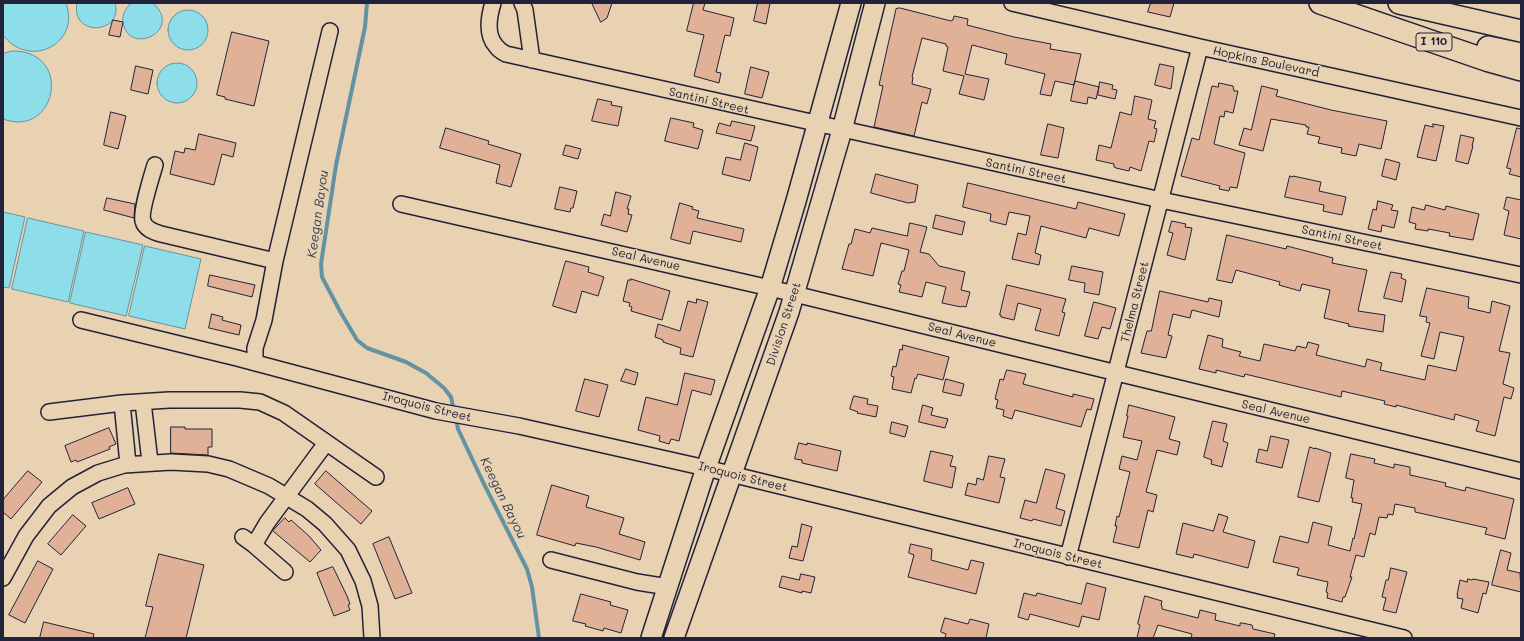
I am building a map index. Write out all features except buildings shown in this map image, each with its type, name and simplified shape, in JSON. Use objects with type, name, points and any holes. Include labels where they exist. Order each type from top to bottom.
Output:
[{"type":"highway","name":"I 110","points":[[1320,3],[1488,61],[1521,70]]},
{"type":"highway","points":[[1405,5],[1521,22]]},
{"type":"highway","points":[[1405,5],[1521,31]]},
{"type":"highway","points":[[1348,12],[1521,54]]},
{"type":"main road","name":"Division Street","points":[[651,638],[706,468],[770,288],[818,125],[851,3]]},
{"type":"main road","name":"Division Street","points":[[674,638],[795,294],[842,130],[875,3]]},
{"type":"street","name":"Santini Street","points":[[493,3],[489,21],[490,36],[495,46],[506,54],[818,125],[1160,200],[1521,275]]},
{"type":"street","points":[[522,3],[525,10],[532,60]]},
{"type":"street","name":"Hopkins Boulevard","points":[[1012,3],[1200,47],[1521,118]]},
{"type":"street","points":[[255,363],[255,348],[264,320],[275,261],[330,31]]},
{"type":"street","name":"Thelma Street","points":[[1068,557],[1117,373],[1200,47]]},
{"type":"street","points":[[155,165],[142,221],[151,231],[275,261]]},
{"type":"street","name":"Seal Avenue","points":[[401,204],[770,288],[1521,471]]},
{"type":"street","name":"Iroquois Street","points":[[81,320],[255,363],[436,411],[519,426],[706,468],[1379,635],[1404,638]]},
{"type":"street","points":[[48,412],[122,403],[143,402],[203,400],[240,400],[260,402],[284,413],[376,477]]},
{"type":"street","points":[[143,402],[150,462]]},
{"type":"street","points":[[122,403],[128,464]]},
{"type":"street","points":[[285,572],[249,541],[267,523],[326,443]]},
{"type":"street","points":[[3,578],[26,536],[49,506],[72,487],[98,473],[128,464],[150,462],[208,464],[229,469],[269,486],[308,509],[325,524],[348,550],[363,581],[370,606],[372,638]]},
{"type":"street","points":[[551,560],[637,582],[668,587]]},
{"type":"water","points":[[3,3],[66,3],[69,18],[66,30],[60,40],[50,48],[38,51],[26,51],[14,45],[3,35]]},
{"type":"water","points":[[77,3],[115,3],[116,13],[112,21],[105,26],[97,28],[88,27],[81,22],[77,14]]},
{"type":"water","points":[[132,3],[153,3],[161,13],[162,23],[158,31],[152,36],[143,39],[134,38],[127,32],[123,22],[123,16],[126,9]]},
{"type":"water","points":[[188,10],[196,12],[202,16],[206,22],[208,30],[206,38],[202,44],[196,48],[188,50],[180,48],[174,44],[170,38],[168,30],[170,22],[174,16],[180,12]]},
{"type":"water","points":[[12,51],[32,54],[44,64],[51,77],[51,92],[46,106],[36,117],[21,122],[3,119],[3,54]]},
{"type":"water","points":[[177,63],[188,66],[194,72],[197,83],[194,94],[188,100],[177,103],[166,100],[160,94],[157,83],[160,72],[166,66]]},
{"type":"water","points":[[3,212],[25,217],[9,288],[3,287]]},
{"type":"water","points":[[28,218],[84,231],[68,302],[12,289]]},
{"type":"water","points":[[86,232],[143,245],[126,316],[70,303]]},
{"type":"water","points":[[145,246],[201,259],[185,329],[129,316]]},
{"type":"waterway","name":"Keegan Bayou","points":[[367,3],[365,27],[336,165],[321,264],[322,277],[357,340],[367,348],[406,362],[426,373],[444,388],[451,397],[454,411]]},
{"type":"waterway","name":"Keegan Bayou","points":[[456,418],[458,429],[527,569],[532,587],[539,638]]}]
